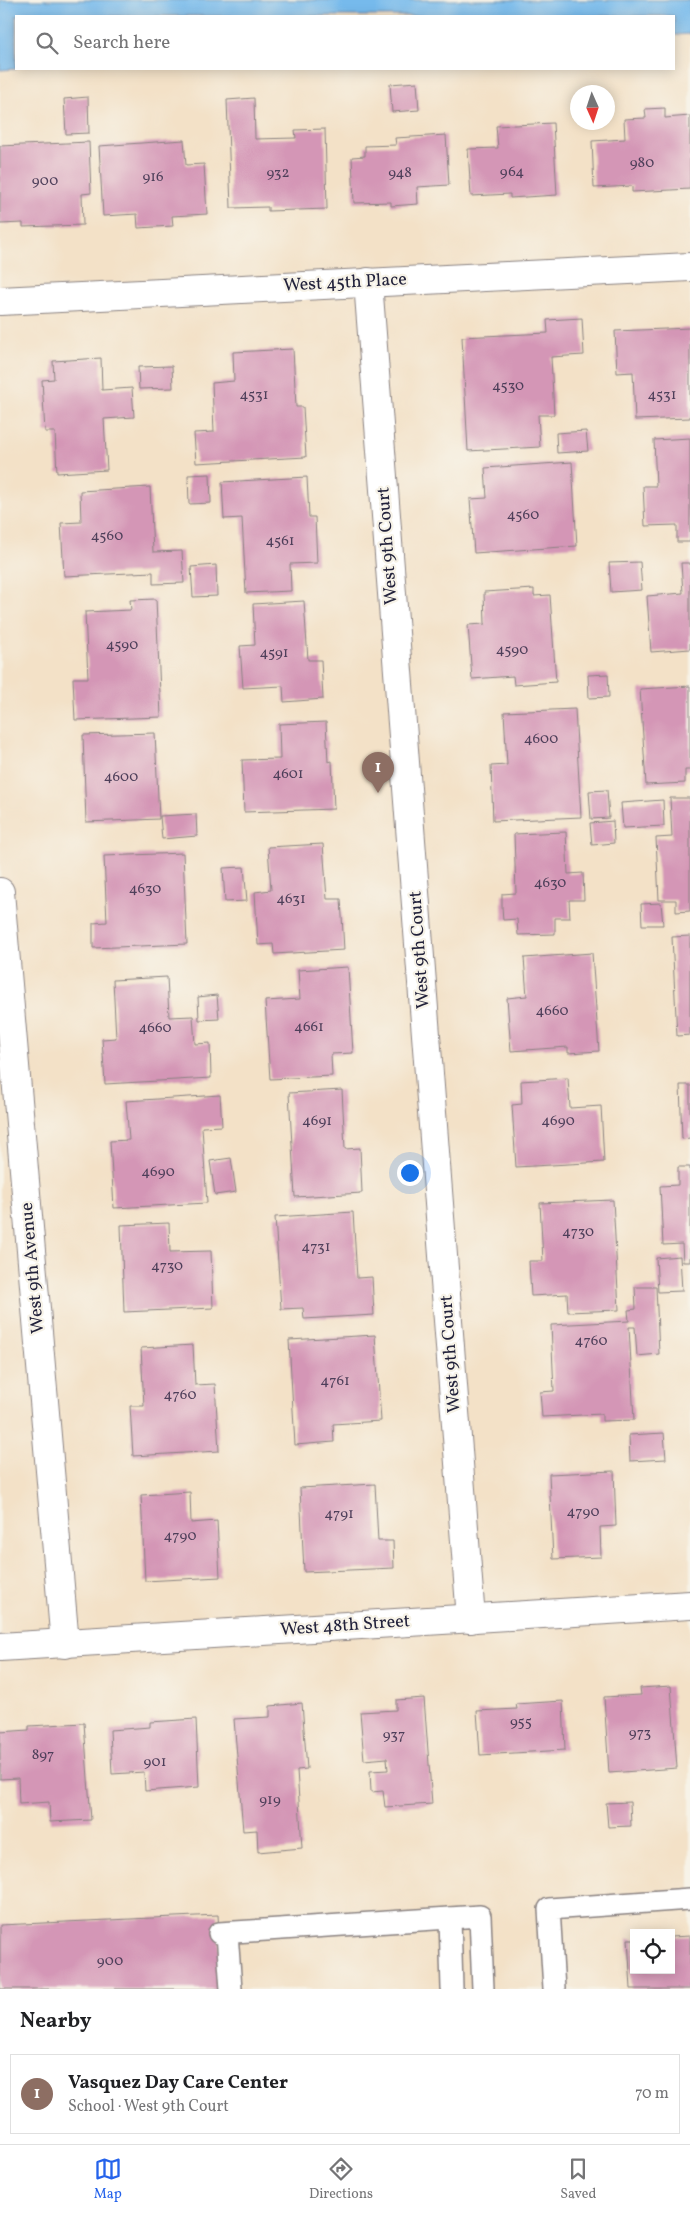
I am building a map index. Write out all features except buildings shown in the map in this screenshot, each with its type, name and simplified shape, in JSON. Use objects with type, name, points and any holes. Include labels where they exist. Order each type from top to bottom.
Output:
[{"type":"street","name":"West 45th Place","points":[[0,301],[690,267]]},
{"type":"street","name":"West 9th Court","points":[[368,282],[471,1618]]},
{"type":"street","name":"West 9th Avenue","points":[[0,892],[65,1644]]},
{"type":"street","name":"West 48th Street","points":[[0,1647],[690,1606]]},
{"type":"lane","points":[[554,1989],[548,1909],[690,1899]]},
{"type":"lane","points":[[232,1989],[223,1933],[480,1916],[483,1989]]},
{"type":"lane","points":[[450,1918],[452,1989]]},
{"type":"water","points":[[0,0],[690,0],[690,34],[675,35],[675,15],[15,15],[15,69],[0,70]]},
{"type":"place","name":"Vasquez Day Care Center","points":[[378,793]]}]
